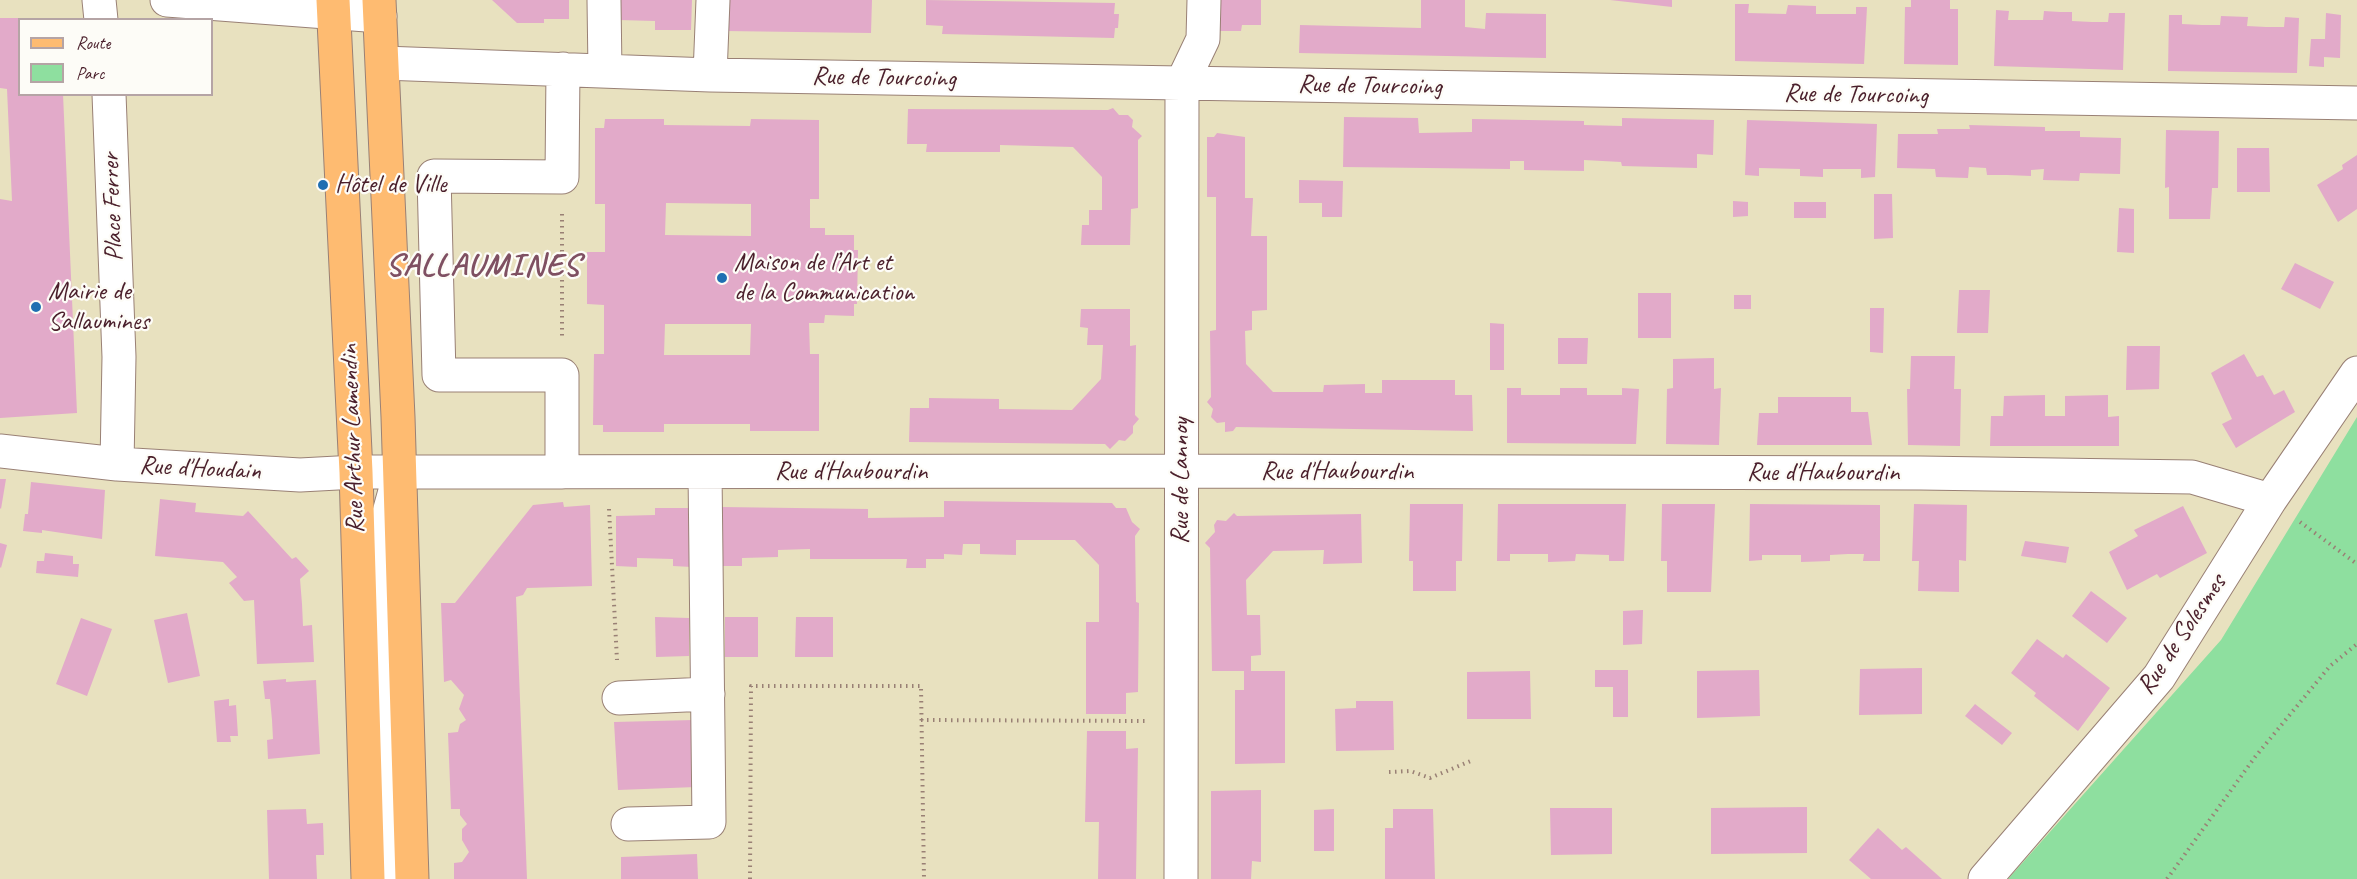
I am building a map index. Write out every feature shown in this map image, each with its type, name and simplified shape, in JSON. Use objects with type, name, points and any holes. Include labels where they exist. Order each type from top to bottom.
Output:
[{"type":"main road","name":"Rue Arthur Lamendin","points":[[378,5],[383,63],[400,472],[412,879]]},
{"type":"main road","name":"Rue Arthur Lamendin","points":[[333,6],[356,472],[368,879]]},
{"type":"street","points":[[99,0],[101,18]]},
{"type":"street","points":[[167,0],[333,6],[378,5]]},
{"type":"street","points":[[604,0],[605,71]]},
{"type":"street","points":[[710,75],[713,0]]},
{"type":"street","points":[[1182,83],[1203,39],[1203,0]]},
{"type":"street","name":"Rue de Tourcoing","points":[[383,63],[710,75],[2357,104]]},
{"type":"street","points":[[562,472],[562,375],[439,375],[435,176],[562,177],[563,69]]},
{"type":"street","name":"Rue de Lannoy","points":[[1181,879],[1182,83]]},
{"type":"street","name":"Place Ferrer","points":[[109,96],[119,357],[117,464]]},
{"type":"street","name":"Rue de Solesmes","points":[[1985,879],[2158,677],[2270,500],[2357,373]]},
{"type":"street","name":"Rue d'Houdain","points":[[0,451],[117,464],[300,475],[400,472]]},
{"type":"street","points":[[395,879],[382,538],[400,472]]},
{"type":"street","name":"Rue d'Haubourdin","points":[[400,472],[1920,473],[2192,477],[2270,500]]},
{"type":"street","points":[[628,824],[708,822],[705,472]]},
{"type":"street","points":[[619,698],[708,694]]},
{"type":"path","points":[[562,177],[562,375]]},
{"type":"path","points":[[607,472],[619,698]]},
{"type":"path","points":[[2270,500],[2357,564]]},
{"type":"path","points":[[2167,879],[2255,757],[2330,666],[2357,644]]},
{"type":"path","points":[[750,879],[751,686],[921,686],[924,879]]},
{"type":"path","points":[[921,720],[1182,721]]},
{"type":"path","points":[[1389,772],[1410,771],[1430,778],[1473,760]]},
{"type":"green space","points":[[2357,417],[2357,879],[2008,879],[2221,640]]},
{"type":"building","points":[[492,0],[569,0],[569,19],[544,19],[544,23],[517,23]]},
{"type":"building","points":[[619,0],[692,0],[691,30],[655,30],[655,21],[619,20]]},
{"type":"building","points":[[726,0],[872,0],[871,33],[725,31]]},
{"type":"building","points":[[926,0],[1115,3],[1114,14],[1119,14],[1118,28],[1115,28],[1114,38],[942,34],[943,26],[926,25]]},
{"type":"building","points":[[1219,0],[1261,0],[1261,25],[1242,25],[1241,31],[1218,31]]},
{"type":"building","points":[[1421,0],[1465,0],[1465,27],[1485,29],[1486,13],[1546,14],[1546,58],[1299,53],[1300,25],[1421,28]]},
{"type":"building","points":[[1610,0],[1672,0],[1672,7]]},
{"type":"building","points":[[1911,0],[1950,0],[1950,9],[1958,9],[1958,65],[1904,64],[1905,7],[1911,7]]},
{"type":"building","points":[[1735,4],[1749,4],[1748,13],[1786,14],[1788,5],[1816,6],[1816,14],[1856,14],[1856,7],[1867,7],[1864,64],[1735,61]]},
{"type":"building","points":[[1996,10],[2009,11],[2008,20],[2043,20],[2044,11],[2072,12],[2072,21],[2092,22],[2108,22],[2109,13],[2125,13],[2123,70],[1994,66]]},
{"type":"building","points":[[2326,13],[2341,15],[2340,58],[2324,57],[2324,67],[2309,66],[2311,39],[2325,39]]},
{"type":"building","points":[[2169,15],[2182,15],[2182,24],[2202,25],[2220,25],[2221,16],[2248,17],[2247,26],[2266,27],[2284,27],[2285,17],[2299,18],[2297,73],[2168,71]]},
{"type":"building","name":"Mairie de Sallaumines","points":[[0,18],[18,18],[18,96],[63,96],[77,413],[0,418],[0,199],[12,201],[7,89],[0,88]]},
{"type":"building","points":[[1113,108],[1119,115],[1128,115],[1133,120],[1132,127],[1142,136],[1138,140],[1138,208],[1131,209],[1130,245],[1081,245],[1082,225],[1089,225],[1089,210],[1102,210],[1102,177],[1073,147],[1000,145],[1000,152],[926,152],[927,144],[907,144],[908,109],[1108,110]]},
{"type":"building","points":[[1344,117],[1418,118],[1419,133],[1472,132],[1472,119],[1584,121],[1584,125],[1622,126],[1622,118],[1714,120],[1713,155],[1697,154],[1697,168],[1622,166],[1621,162],[1584,160],[1584,171],[1524,170],[1524,161],[1510,161],[1510,169],[1343,167]]},
{"type":"building","name":"Maison de l’Art et de la Communication","points":[[605,119],[664,119],[664,125],[750,126],[751,119],[819,120],[819,199],[810,199],[810,228],[825,228],[825,235],[854,235],[854,250],[858,250],[857,304],[854,304],[854,316],[825,315],[824,323],[809,323],[810,354],[819,354],[819,431],[750,431],[750,424],[664,424],[664,432],[603,432],[603,425],[593,425],[594,354],[604,354],[604,305],[587,304],[587,252],[605,252],[605,204],[595,204],[595,128],[604,128]],"holes":[[[666,203],[751,204],[751,236],[665,235]],[[665,324],[751,324],[750,355],[664,355]]]},
{"type":"building","points":[[1747,120],[1877,124],[1875,177],[1861,178],[1861,169],[1823,169],[1823,177],[1800,176],[1800,169],[1759,168],[1759,176],[1745,175]]},
{"type":"building","points":[[1969,125],[2045,127],[2045,131],[2080,131],[2080,137],[2121,138],[2120,174],[2080,173],[2079,181],[2043,180],[2044,169],[2031,170],[2031,176],[1987,175],[1986,168],[1969,167],[1968,178],[1936,177],[1935,169],[1897,168],[1898,134],[1938,134],[1937,129],[1970,129]]},
{"type":"building","points":[[2166,130],[2219,131],[2218,188],[2212,188],[2210,219],[2169,219],[2169,187],[2165,188]]},
{"type":"building","points":[[1217,133],[1245,137],[1245,198],[1253,198],[1251,236],[1267,236],[1267,310],[1252,311],[1252,330],[1245,331],[1246,364],[1273,392],[1323,392],[1324,385],[1365,384],[1365,393],[1382,393],[1382,380],[1455,380],[1455,395],[1472,395],[1473,431],[1236,427],[1233,431],[1225,432],[1225,422],[1217,423],[1211,417],[1213,409],[1207,402],[1211,397],[1210,331],[1216,330],[1216,197],[1207,197],[1207,137],[1214,137]]},
{"type":"building","points":[[2237,148],[2269,148],[2270,192],[2237,192]]},
{"type":"building","points":[[2357,155],[2357,209],[2338,222],[2317,185],[2343,169],[2342,165]]},
{"type":"building","points":[[1299,180],[1343,181],[1342,217],[1322,217],[1322,203],[1299,203]]},
{"type":"building","points":[[1874,194],[1892,194],[1893,238],[1874,239]]},
{"type":"building","points":[[1733,201],[1748,202],[1748,216],[1733,217]]},
{"type":"building","points":[[1794,202],[1826,202],[1826,218],[1794,218]]},
{"type":"building","points":[[2119,208],[2134,209],[2134,253],[2117,252]]},
{"type":"building","points":[[2295,263],[2334,282],[2320,309],[2281,289]]},
{"type":"building","points":[[1959,290],[1990,290],[1988,333],[1957,333]]},
{"type":"building","points":[[1638,293],[1671,293],[1671,338],[1638,338]]},
{"type":"building","points":[[1734,295],[1751,295],[1751,309],[1734,309]]},
{"type":"building","points":[[1870,308],[1884,308],[1883,353],[1870,352]]},
{"type":"building","points":[[1081,309],[1130,309],[1130,346],[1136,345],[1135,415],[1139,419],[1133,426],[1133,433],[1125,441],[1119,440],[1110,449],[1105,444],[909,442],[910,408],[929,408],[929,398],[999,399],[999,409],[1072,410],[1101,379],[1103,345],[1087,345],[1088,328],[1080,327]]},
{"type":"building","points":[[1490,323],[1504,324],[1504,370],[1490,370]]},
{"type":"building","points":[[1558,338],[1588,338],[1587,364],[1558,364]]},
{"type":"building","points":[[2127,346],[2160,346],[2159,389],[2126,390]]},
{"type":"building","points":[[2244,354],[2257,377],[2263,375],[2274,395],[2284,390],[2295,412],[2236,448],[2222,424],[2232,419],[2211,373]]},
{"type":"building","points":[[1911,356],[1955,356],[1954,389],[1961,389],[1960,446],[1908,445],[1907,389],[1910,389]]},
{"type":"building","points":[[1714,358],[1714,389],[1721,388],[1719,445],[1666,444],[1667,389],[1673,388],[1673,359]]},
{"type":"building","points":[[1507,388],[1521,388],[1521,395],[1560,395],[1560,388],[1587,388],[1587,395],[1622,395],[1622,388],[1639,389],[1636,444],[1507,443]]},
{"type":"building","points":[[2045,395],[2045,416],[2065,416],[2065,396],[2108,395],[2108,417],[2119,416],[2119,446],[1990,446],[1991,416],[2003,416],[2004,396]]},
{"type":"building","points":[[1778,397],[1851,397],[1851,412],[1868,412],[1872,445],[1757,445],[1759,413],[1778,413]]},
{"type":"building","points":[[0,479],[6,479],[1,509],[0,508]]},
{"type":"building","points":[[31,482],[105,490],[102,539],[42,530],[42,533],[23,531],[25,514],[28,514]]},
{"type":"building","points":[[160,499],[196,503],[195,512],[243,516],[248,511],[292,559],[296,557],[309,571],[300,579],[303,626],[312,625],[314,662],[257,664],[254,600],[244,601],[229,583],[237,577],[223,562],[155,556]]},
{"type":"building","points":[[944,501],[1112,503],[1116,508],[1126,508],[1132,522],[1140,529],[1135,536],[1136,602],[1139,603],[1138,692],[1126,693],[1126,714],[1086,714],[1086,622],[1099,622],[1099,565],[1075,540],[1016,540],[1016,555],[980,554],[980,544],[963,544],[962,555],[944,554],[944,559],[926,559],[926,568],[906,568],[907,559],[810,559],[810,549],[778,550],[778,557],[742,558],[742,566],[721,566],[722,507],[868,509],[868,518],[944,517]]},
{"type":"building","points":[[563,502],[564,507],[590,505],[592,586],[527,588],[523,595],[516,597],[527,879],[454,879],[454,863],[462,862],[469,852],[462,840],[462,829],[467,824],[460,815],[460,809],[451,809],[448,733],[458,732],[460,724],[466,720],[459,709],[464,695],[451,680],[444,682],[441,603],[455,603],[533,505]]},
{"type":"building","points":[[1410,504],[1463,504],[1462,561],[1456,561],[1456,591],[1413,591],[1413,561],[1409,561]]},
{"type":"building","points":[[1498,504],[1626,504],[1624,561],[1609,561],[1609,555],[1576,554],[1575,561],[1548,562],[1548,554],[1510,554],[1510,561],[1497,561]]},
{"type":"building","points":[[1662,504],[1715,504],[1711,592],[1667,592],[1667,561],[1661,561]]},
{"type":"building","points":[[1750,504],[1880,505],[1880,561],[1863,561],[1864,554],[1848,554],[1830,555],[1830,561],[1801,562],[1801,555],[1762,555],[1762,560],[1749,561]]},
{"type":"building","points":[[1914,504],[1967,505],[1966,561],[1959,560],[1959,592],[1918,591],[1919,561],[1912,561]]},
{"type":"building","points":[[2183,506],[2207,553],[2160,578],[2157,574],[2127,590],[2109,552],[2138,536],[2134,530]]},
{"type":"building","points":[[655,508],[692,508],[692,567],[673,566],[673,559],[637,558],[637,567],[616,566],[616,516],[655,515]]},
{"type":"building","points":[[1234,513],[1237,516],[1361,514],[1362,563],[1323,564],[1324,550],[1273,551],[1246,580],[1247,615],[1260,615],[1261,655],[1251,656],[1251,671],[1285,671],[1285,763],[1235,764],[1235,690],[1244,690],[1244,671],[1212,671],[1210,548],[1205,543],[1215,532],[1214,525],[1217,520],[1226,521]]},
{"type":"building","points":[[2025,541],[2069,547],[2066,563],[2021,556]]},
{"type":"building","points":[[0,543],[7,545],[1,568],[0,567]]},
{"type":"building","points":[[45,553],[73,556],[73,564],[79,564],[78,577],[36,573],[37,561],[44,561]]},
{"type":"building","points":[[2091,591],[2127,618],[2107,643],[2072,616]]},
{"type":"building","points":[[1643,610],[1642,644],[1623,645],[1623,611]]},
{"type":"building","points":[[187,613],[200,676],[168,683],[154,620]]},
{"type":"building","points":[[655,617],[689,618],[689,656],[656,657]]},
{"type":"building","points":[[725,617],[758,617],[758,657],[725,657]]},
{"type":"building","points":[[796,617],[833,617],[833,657],[795,657]]},
{"type":"building","points":[[81,618],[112,629],[87,696],[56,684]]},
{"type":"building","points":[[2037,639],[2063,658],[2066,654],[2110,688],[2078,731],[2034,696],[2036,693],[2011,673]]},
{"type":"building","points":[[1922,668],[1922,714],[1859,715],[1860,669]]},
{"type":"building","points":[[1595,670],[1628,670],[1628,717],[1613,717],[1613,687],[1595,687]]},
{"type":"building","points":[[1759,670],[1760,716],[1697,718],[1697,671]]},
{"type":"building","points":[[1530,671],[1531,719],[1467,719],[1467,672]]},
{"type":"building","points":[[286,679],[286,682],[316,680],[320,754],[268,759],[267,740],[273,739],[272,720],[270,699],[265,699],[263,681]]},
{"type":"building","points":[[229,699],[229,706],[236,705],[238,736],[230,736],[231,742],[217,742],[214,701]]},
{"type":"building","points":[[1356,701],[1393,701],[1394,750],[1336,751],[1335,709],[1356,708]]},
{"type":"building","points":[[1975,704],[2012,733],[2002,745],[1965,716]]},
{"type":"building","points":[[694,720],[696,787],[618,790],[614,722]]},
{"type":"building","points":[[1087,731],[1126,731],[1126,749],[1138,748],[1136,879],[1098,879],[1099,822],[1085,822]]},
{"type":"building","points":[[1261,790],[1261,862],[1252,861],[1251,879],[1211,879],[1211,791]]},
{"type":"building","points":[[1807,807],[1807,853],[1711,854],[1711,808]]},
{"type":"building","points":[[1550,808],[1612,808],[1612,854],[1551,855]]},
{"type":"building","points":[[306,809],[307,824],[323,823],[324,855],[316,855],[317,879],[269,879],[267,810]]},
{"type":"building","points":[[1334,809],[1334,851],[1314,851],[1314,810]]},
{"type":"building","points":[[1393,809],[1433,809],[1435,879],[1385,879],[1385,828],[1393,828]]},
{"type":"building","points":[[1878,828],[1902,850],[1906,847],[1942,879],[1871,879],[1849,860]]},
{"type":"building","points":[[697,854],[698,879],[621,879],[621,857]]},
{"type":"place","name":"Hôtel de Ville","points":[[323,185]]},
{"type":"place","name":"Maison de l’Art et de la Communication","points":[[722,278]]},
{"type":"place","name":"Mairie de Sallaumines","points":[[36,307]]},
{"type":"district","name":"SALLAUMINES","points":[[483,267]]}]
